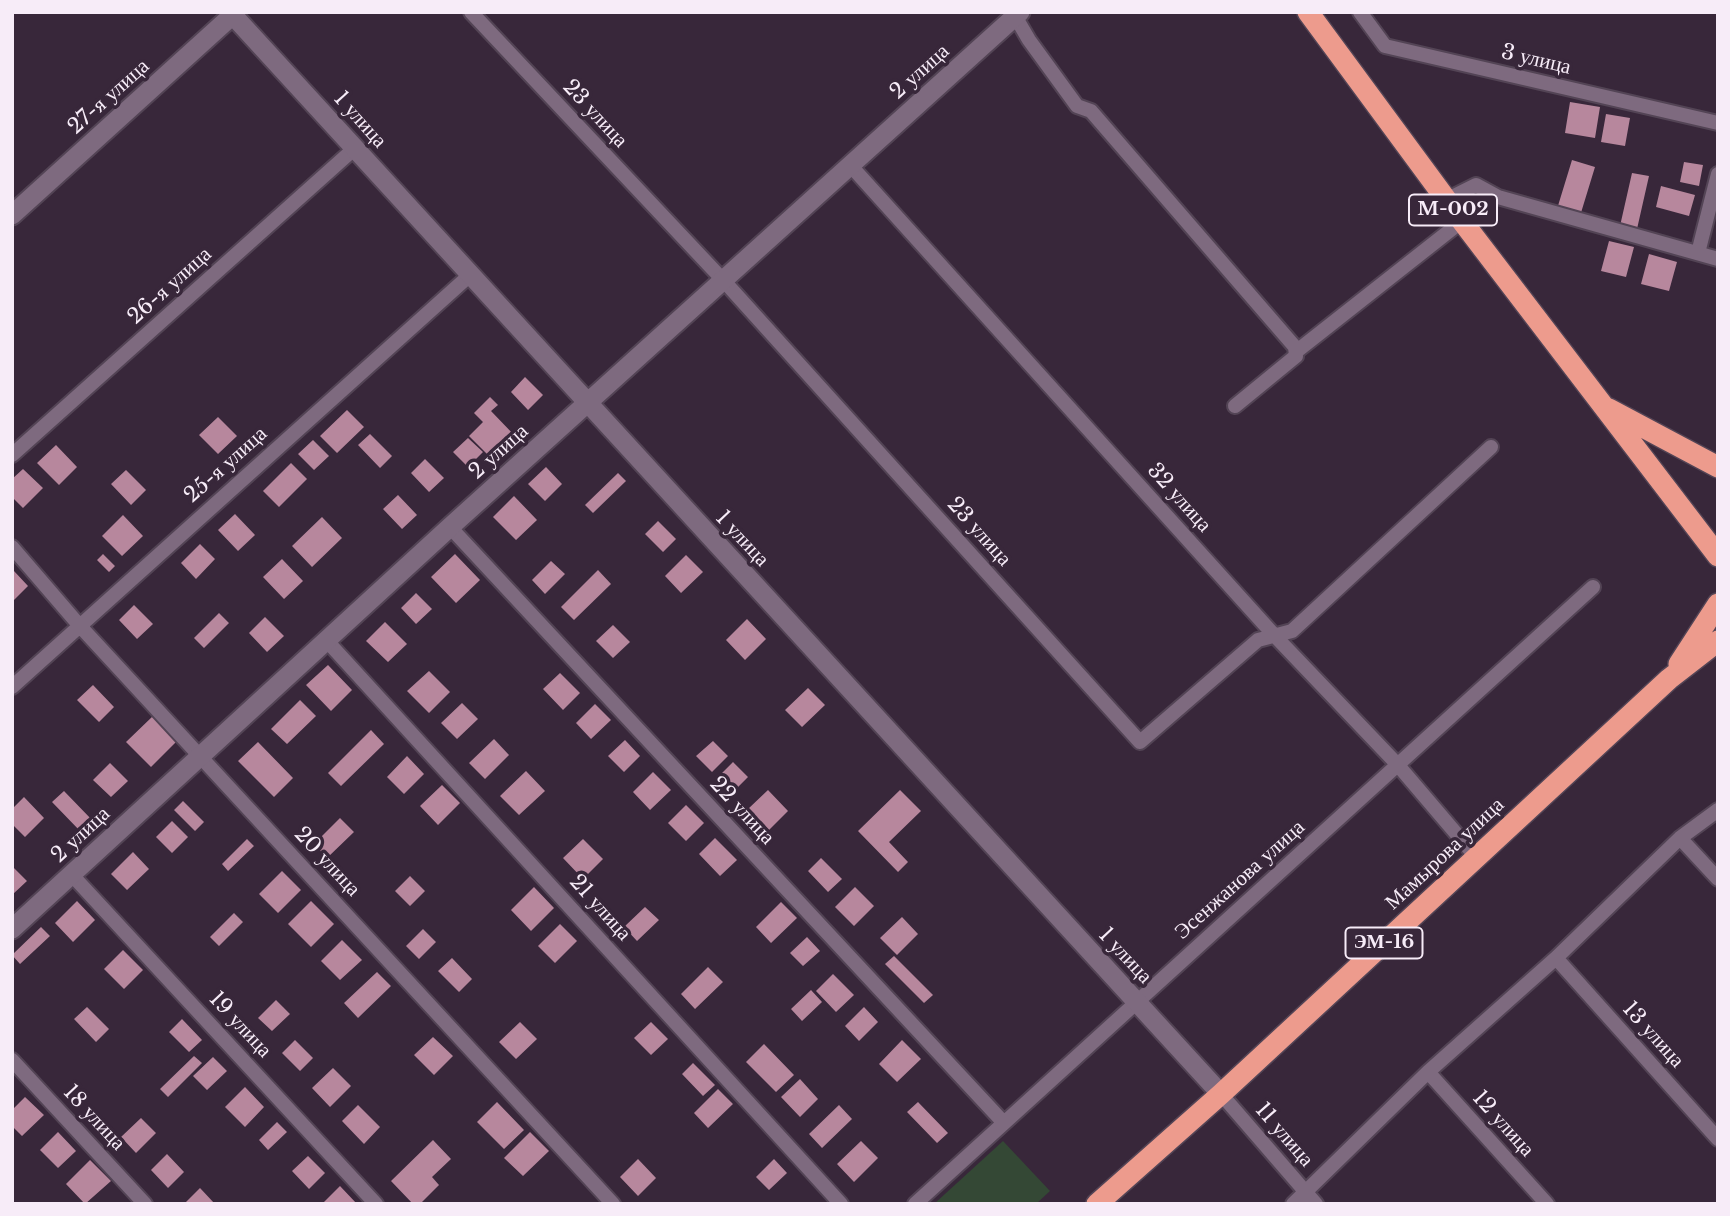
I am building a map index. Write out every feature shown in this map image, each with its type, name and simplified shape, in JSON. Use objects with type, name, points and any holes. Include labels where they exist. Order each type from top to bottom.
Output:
[{"type":"highway","name":"M-002","points":[[1311,13],[1446,200],[1718,556]]},
{"type":"highway","name":"M-002","points":[[1602,405],[1718,467]]},
{"type":"highway","name":"ЭМ-16","points":[[1670,679],[1718,604]]},
{"type":"highway","name":"ЭМ-16","points":[[1670,679],[1718,641]]},
{"type":"highway","name":"Мамырова улица","points":[[1097,1204],[1221,1094],[1670,679]]},
{"type":"street","name":"23 улица","points":[[471,12],[724,281],[1140,742],[1258,640],[1292,631],[1491,447]]},
{"type":"street","name":"3 улица","points":[[1360,12],[1385,46],[1718,123]]},
{"type":"street","name":"1 улица","points":[[233,13],[587,404],[1221,1094]]},
{"type":"street","name":"27-я улица","points":[[12,215],[233,13]]},
{"type":"street","name":"2 улица","points":[[12,929],[450,527],[1018,14]]},
{"type":"street","points":[[1018,14],[1029,40],[1077,106],[1091,111],[1297,351]]},
{"type":"street","name":"26-я улица","points":[[12,455],[355,148]]},
{"type":"street","name":"32 улица","points":[[851,166],[1274,635],[1397,764],[1476,858]]},
{"type":"street","points":[[1698,253],[1718,174]]},
{"type":"street","points":[[1446,200],[1476,185],[1497,197],[1718,259]]},
{"type":"street","points":[[1235,406],[1296,356],[1297,351],[1462,221]]},
{"type":"street","name":"25-я улица","points":[[12,687],[470,275]]},
{"type":"street","name":"22 улица","points":[[450,527],[1004,1123]]},
{"type":"street","name":"20 улица","points":[[12,547],[79,625],[613,1204]]},
{"type":"street","name":"Эсенжанова улица","points":[[915,1204],[1593,587]]},
{"type":"street","name":"21 улица","points":[[327,641],[841,1204]]},
{"type":"street","points":[[1293,1204],[1428,1073],[1556,958],[1680,838],[1718,810]]},
{"type":"street","points":[[1680,838],[1718,879]]},
{"type":"street","name":"19 улица","points":[[72,875],[376,1204]]},
{"type":"street","name":"13 улица","points":[[1556,958],[1718,1139]]},
{"type":"street","name":"18 улица","points":[[12,1060],[145,1204]]},
{"type":"street","name":"12 улица","points":[[1428,1073],[1547,1204]]},
{"type":"street","name":"11 улица","points":[[1221,1094],[1316,1204]]},
{"type":"green space","points":[[1003,1141],[1050,1191],[1036,1204],[934,1204]]},
{"type":"building","points":[[1570,102],[1600,107],[1595,138],[1565,133]]},
{"type":"building","points":[[1606,114],[1630,118],[1625,146],[1601,142]]},
{"type":"building","points":[[1572,160],[1595,167],[1580,216],[1557,209]]},
{"type":"building","points":[[1684,162],[1703,165],[1699,186],[1680,182]]},
{"type":"building","points":[[1632,173],[1649,176],[1637,229],[1620,226]]},
{"type":"building","points":[[1661,186],[1695,195],[1689,216],[1656,207]]},
{"type":"building","points":[[1609,241],[1634,247],[1626,277],[1601,271]]},
{"type":"building","points":[[1649,254],[1677,262],[1669,291],[1641,284]]},
{"type":"building","points":[[525,377],[543,395],[528,410],[511,392]]},
{"type":"building","points":[[490,397],[498,405],[491,411],[516,437],[505,448],[500,444],[493,451],[498,455],[493,460],[469,436],[483,422],[474,413]]},
{"type":"building","points":[[347,410],[364,427],[337,453],[320,436]]},
{"type":"building","points":[[218,417],[237,436],[218,454],[199,435]]},
{"type":"building","points":[[370,434],[392,456],[380,468],[358,445]]},
{"type":"building","points":[[468,438],[483,452],[468,467],[453,452]]},
{"type":"building","points":[[313,440],[329,456],[314,470],[298,454]]},
{"type":"building","points":[[56,445],[77,467],[59,485],[37,463]]},
{"type":"building","points":[[425,459],[444,478],[429,492],[411,473]]},
{"type":"building","points":[[291,463],[307,479],[279,507],[263,491]]},
{"type":"building","points":[[546,467],[562,484],[545,501],[528,484]]},
{"type":"building","points":[[23,469],[43,488],[23,508],[12,497],[12,479]]},
{"type":"building","points":[[126,470],[146,490],[131,505],[111,484]]},
{"type":"building","points":[[618,473],[626,481],[593,513],[585,505]]},
{"type":"building","points":[[398,495],[417,515],[402,529],[383,509]]},
{"type":"building","points":[[514,496],[537,520],[516,540],[493,517]]},
{"type":"building","points":[[235,514],[255,535],[238,551],[218,530]]},
{"type":"building","points":[[123,515],[143,536],[122,556],[102,536]]},
{"type":"building","points":[[322,517],[342,538],[312,567],[292,546]]},
{"type":"building","points":[[658,521],[676,539],[663,552],[645,534]]},
{"type":"building","points":[[200,544],[215,559],[196,579],[181,563]]},
{"type":"building","points":[[103,554],[115,566],[109,572],[97,560]]},
{"type":"building","points":[[455,554],[480,580],[456,603],[431,577]]},
{"type":"building","points":[[686,555],[703,572],[681,593],[665,576]]},
{"type":"building","points":[[282,559],[303,581],[284,599],[263,577]]},
{"type":"building","points":[[551,561],[565,574],[545,594],[532,580]]},
{"type":"building","points":[[598,570],[611,584],[574,620],[561,607]]},
{"type":"building","points":[[14,571],[28,586],[12,602],[12,573]]},
{"type":"building","points":[[416,593],[432,609],[416,624],[401,608]]},
{"type":"building","points":[[134,605],[153,624],[137,639],[119,620]]},
{"type":"building","points":[[219,613],[229,623],[204,648],[194,638]]},
{"type":"building","points":[[265,617],[284,636],[267,652],[249,633]]},
{"type":"building","points":[[747,619],[766,639],[745,660],[726,640]]},
{"type":"building","points":[[385,622],[407,644],[388,662],[366,641]]},
{"type":"building","points":[[613,625],[630,642],[613,658],[596,641]]},
{"type":"building","points":[[328,665],[352,690],[331,711],[306,685]]},
{"type":"building","points":[[429,671],[450,692],[429,713],[407,691]]},
{"type":"building","points":[[560,673],[580,693],[563,710],[543,689]]},
{"type":"building","points":[[93,685],[114,707],[99,722],[77,700]]},
{"type":"building","points":[[808,688],[825,705],[802,727],[785,710]]},
{"type":"building","points":[[300,700],[316,716],[287,744],[271,729]]},
{"type":"building","points":[[462,703],[478,719],[457,739],[441,723]]},
{"type":"building","points":[[595,704],[611,720],[591,739],[576,723]]},
{"type":"building","points":[[153,716],[177,741],[151,767],[126,742]]},
{"type":"building","points":[[371,730],[384,744],[341,786],[328,773]]},
{"type":"building","points":[[494,739],[509,755],[485,779],[469,763]]},
{"type":"building","points":[[625,740],[640,756],[624,772],[608,756]]},
{"type":"building","points":[[713,741],[728,756],[712,772],[696,756]]},
{"type":"building","points":[[258,742],[293,778],[274,797],[238,761]]},
{"type":"building","points":[[407,756],[424,774],[404,794],[387,777]]},
{"type":"building","points":[[733,762],[748,777],[733,792],[718,777]]},
{"type":"building","points":[[110,763],[128,781],[111,797],[93,780]]},
{"type":"building","points":[[526,771],[545,791],[519,815],[500,796]]},
{"type":"building","points":[[653,772],[671,790],[650,810],[633,792]]},
{"type":"building","points":[[442,785],[460,803],[438,825],[420,806]]},
{"type":"building","points":[[768,790],[788,811],[769,830],[748,809]]},
{"type":"building","points":[[900,790],[921,811],[889,842],[908,862],[898,872],[858,831]]},
{"type":"building","points":[[64,791],[93,821],[81,832],[52,802]]},
{"type":"building","points":[[24,797],[44,818],[25,837],[12,824],[12,809]]},
{"type":"building","points":[[183,801],[204,822],[195,831],[174,810]]},
{"type":"building","points":[[686,805],[704,823],[686,841],[668,823]]},
{"type":"building","points":[[340,818],[354,832],[327,858],[314,844]]},
{"type":"building","points":[[172,821],[188,837],[172,853],[156,837]]},
{"type":"building","points":[[715,838],[737,860],[720,876],[699,854]]},
{"type":"building","points":[[247,839],[254,846],[228,871],[222,864]]},
{"type":"building","points":[[583,839],[603,859],[583,879],[563,858]]},
{"type":"building","points":[[133,852],[149,869],[127,890],[111,874]]},
{"type":"building","points":[[821,858],[842,879],[828,892],[808,871]]},
{"type":"building","points":[[12,866],[27,881],[12,895]]},
{"type":"building","points":[[282,871],[301,890],[278,913],[259,894]]},
{"type":"building","points":[[410,876],[425,891],[410,906],[395,891]]},
{"type":"building","points":[[534,887],[554,908],[531,931],[511,910]]},
{"type":"building","points":[[855,887],[874,906],[854,926],[835,907]]},
{"type":"building","points":[[77,901],[95,920],[73,942],[55,923]]},
{"type":"building","points":[[311,901],[334,924],[311,947],[288,924]]},
{"type":"building","points":[[781,902],[797,918],[771,943],[756,927]]},
{"type":"building","points":[[645,907],[659,920],[637,941],[624,927]]},
{"type":"building","points":[[234,913],[243,922],[219,946],[210,937]]},
{"type":"building","points":[[902,917],[918,934],[897,955],[880,938]]},
{"type":"building","points":[[560,924],[577,941],[555,963],[538,946]]},
{"type":"building","points":[[41,927],[50,936],[20,964],[12,955]]},
{"type":"building","points":[[423,929],[436,942],[419,959],[406,946]]},
{"type":"building","points":[[807,937],[820,951],[803,966],[790,953]]},
{"type":"building","points":[[342,940],[362,960],[340,980],[321,961]]},
{"type":"building","points":[[123,950],[143,970],[124,989],[104,969]]},
{"type":"building","points":[[894,956],[933,995],[924,1003],[885,964]]},
{"type":"building","points":[[452,958],[472,979],[459,992],[438,971]]},
{"type":"building","points":[[708,967],[723,982],[695,1009],[681,994]]},
{"type":"building","points":[[377,972],[391,986],[358,1018],[344,1003]]},
{"type":"building","points":[[833,974],[854,995],[836,1012],[816,991]]},
{"type":"building","points":[[811,990],[822,1002],[802,1021],[791,1009]]},
{"type":"building","points":[[276,1000],[290,1014],[272,1031],[258,1018]]},
{"type":"building","points":[[87,1007],[109,1029],[96,1042],[74,1019]]},
{"type":"building","points":[[864,1007],[878,1022],[859,1041],[845,1026]]},
{"type":"building","points":[[182,1019],[202,1040],[189,1052],[169,1032]]},
{"type":"building","points":[[520,1022],[537,1039],[516,1059],[499,1042]]},
{"type":"building","points":[[651,1022],[668,1039],[651,1055],[634,1038]]},
{"type":"building","points":[[433,1037],[453,1056],[434,1075],[414,1055]]},
{"type":"building","points":[[295,1040],[313,1058],[300,1071],[282,1053]]},
{"type":"building","points":[[902,1040],[921,1059],[897,1082],[879,1064]]},
{"type":"building","points":[[764,1044],[794,1075],[776,1092],[746,1062]]},
{"type":"building","points":[[194,1056],[202,1063],[168,1097],[160,1089]]},
{"type":"building","points":[[213,1057],[227,1071],[207,1090],[193,1076]]},
{"type":"building","points":[[693,1063],[715,1085],[703,1096],[682,1074]]},
{"type":"building","points":[[333,1068],[351,1086],[330,1107],[312,1088]]},
{"type":"building","points":[[800,1079],[818,1099],[800,1117],[781,1097]]},
{"type":"building","points":[[245,1087],[264,1107],[245,1127],[225,1107]]},
{"type":"building","points":[[718,1089],[733,1104],[708,1128],[694,1113]]},
{"type":"building","points":[[25,1097],[44,1115],[22,1136],[12,1126],[12,1110]]},
{"type":"building","points":[[497,1102],[524,1130],[504,1149],[477,1122]]},
{"type":"building","points":[[918,1102],[948,1133],[937,1143],[907,1112]]},
{"type":"building","points":[[358,1105],[380,1127],[364,1144],[342,1121]]},
{"type":"building","points":[[839,1105],[852,1119],[822,1148],[809,1134]]},
{"type":"building","points":[[141,1118],[156,1133],[136,1153],[121,1137]]},
{"type":"building","points":[[277,1122],[287,1132],[268,1150],[259,1140]]},
{"type":"building","points":[[58,1132],[76,1151],[58,1168],[40,1150]]},
{"type":"building","points":[[530,1132],[549,1151],[523,1176],[504,1158]]},
{"type":"building","points":[[433,1140],[451,1159],[432,1177],[439,1185],[420,1204],[413,1204],[391,1181]]},
{"type":"building","points":[[861,1141],[878,1158],[854,1182],[837,1164]]},
{"type":"building","points":[[167,1154],[184,1172],[168,1188],[151,1170]]},
{"type":"building","points":[[308,1156],[325,1173],[309,1189],[292,1171]]},
{"type":"building","points":[[638,1159],[656,1178],[638,1196],[620,1177]]},
{"type":"building","points":[[774,1159],[787,1173],[769,1190],[756,1177]]},
{"type":"building","points":[[90,1160],[111,1181],[85,1204],[66,1184]]},
{"type":"building","points":[[340,1186],[357,1204],[322,1204]]},
{"type":"building","points":[[200,1188],[215,1204],[184,1204]]}]
